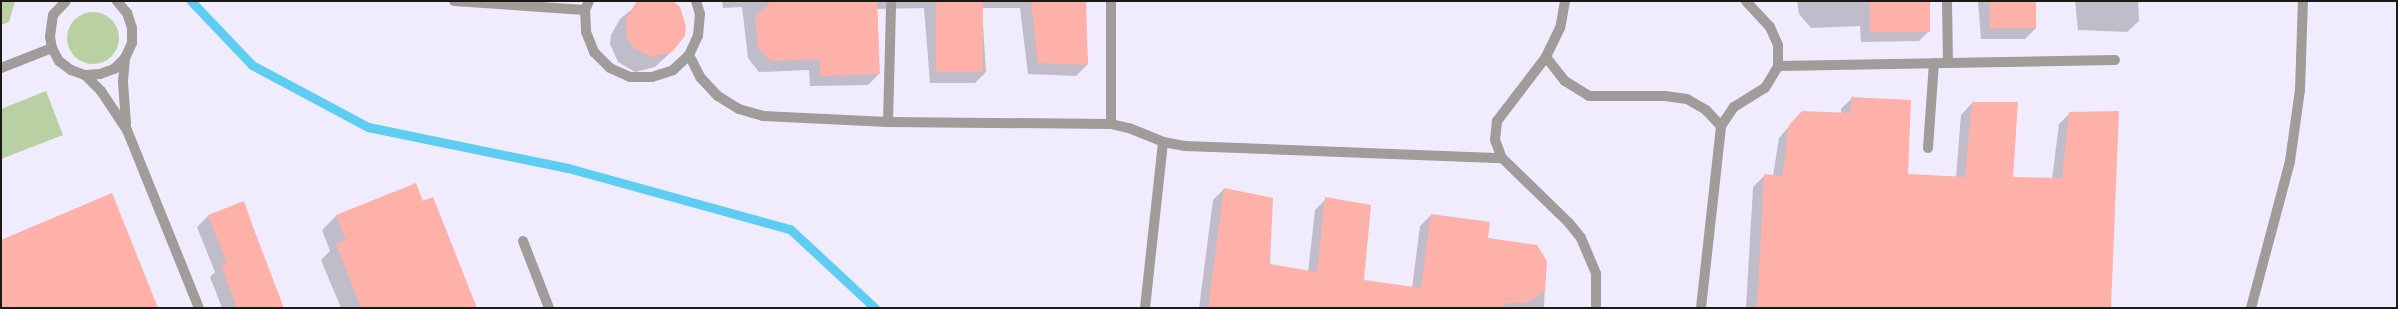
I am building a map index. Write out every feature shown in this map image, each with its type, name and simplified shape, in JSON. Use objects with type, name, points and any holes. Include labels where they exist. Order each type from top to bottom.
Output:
[{"type":"lane","points":[[54,1],[50,37],[52,48],[59,61],[71,70],[85,75],[100,74],[114,69],[125,58],[132,43],[132,28],[127,13],[117,1]]},
{"type":"lane","points":[[53,15],[66,1]]},
{"type":"lane","points":[[454,1],[587,5],[586,32],[594,52],[610,68],[630,77],[652,77],[673,70],[689,55],[698,36],[700,14],[696,1]]},
{"type":"lane","points":[[1111,1],[1112,124]]},
{"type":"lane","points":[[1565,1],[1560,28],[1546,57],[1497,121],[1495,140],[1502,158],[1569,223],[1581,238],[1596,274],[1596,308]]},
{"type":"lane","points":[[1701,308],[1721,126],[1734,107],[1765,88],[1778,66],[1778,45],[1770,27],[1746,1]]},
{"type":"lane","points":[[1946,1],[1948,63]]},
{"type":"lane","points":[[2251,308],[2290,161],[2300,90],[2303,1]]},
{"type":"lane","points":[[888,122],[891,5]]},
{"type":"lane","points":[[1,68],[52,48]]},
{"type":"lane","points":[[689,55],[700,77],[718,96],[739,109],[763,116],[888,122],[1112,124],[1129,128],[1163,142],[1197,147],[1502,158]]},
{"type":"lane","points":[[1546,57],[1565,81],[1589,96],[1665,96],[1687,100],[1706,110],[1721,126]]},
{"type":"lane","points":[[125,58],[123,90],[126,130]]},
{"type":"lane","points":[[1778,66],[2115,60]]},
{"type":"lane","points":[[1928,148],[1934,63]]},
{"type":"lane","points":[[85,75],[106,97],[126,130],[199,308]]},
{"type":"lane","points":[[1145,308],[1163,142]]},
{"type":"lane","points":[[523,242],[549,308]]},
{"type":"shaded area","points":[[1,1],[2397,1],[2397,308],[1,308]]},
{"type":"green space","points":[[1,1],[15,1],[9,22],[1,25]]},
{"type":"green space","points":[[93,12],[103,14],[111,20],[117,28],[119,38],[117,48],[111,56],[103,62],[93,64],[83,62],[75,56],[69,48],[67,38],[69,28],[75,20],[83,14]]},
{"type":"green space","points":[[46,91],[63,135],[1,159],[1,109]]},
{"type":"building","points":[[637,1],[673,1],[680,7],[686,26],[685,36],[672,52],[651,57],[633,47],[627,38],[626,19]]},
{"type":"building","points":[[772,1],[877,1],[880,74],[820,76],[820,59],[771,61],[758,47],[755,17]]},
{"type":"building","points":[[936,1],[983,1],[983,72],[936,72]]},
{"type":"building","points":[[1031,1],[1086,1],[1088,65],[1038,63]]},
{"type":"building","points":[[1870,1],[1930,1],[1930,32],[1870,32]]},
{"type":"building","points":[[1990,1],[2036,1],[2036,28],[1990,28]]},
{"type":"building","points":[[1851,97],[1911,100],[1908,174],[1965,177],[1972,102],[2018,102],[2013,177],[2062,178],[2069,112],[2119,111],[2111,308],[1757,308],[1764,174],[1782,176],[1789,125],[1802,111],[1851,113]]},
{"type":"building","points":[[416,183],[423,201],[433,197],[477,308],[361,308],[336,244],[346,240],[336,215]]},
{"type":"building","points":[[1224,188],[1273,198],[1270,264],[1317,272],[1325,197],[1371,205],[1364,280],[1421,288],[1431,214],[1490,222],[1488,238],[1537,245],[1547,261],[1545,291],[1527,303],[1505,303],[1504,308],[1208,308]]},
{"type":"building","points":[[112,193],[158,308],[1,308],[1,240]]},
{"type":"building","points":[[244,201],[284,308],[237,308],[221,265],[227,263],[208,215]]},
{"type":"waterway","points":[[191,1],[252,65],[368,127],[568,168],[790,229],[875,308]]}]
